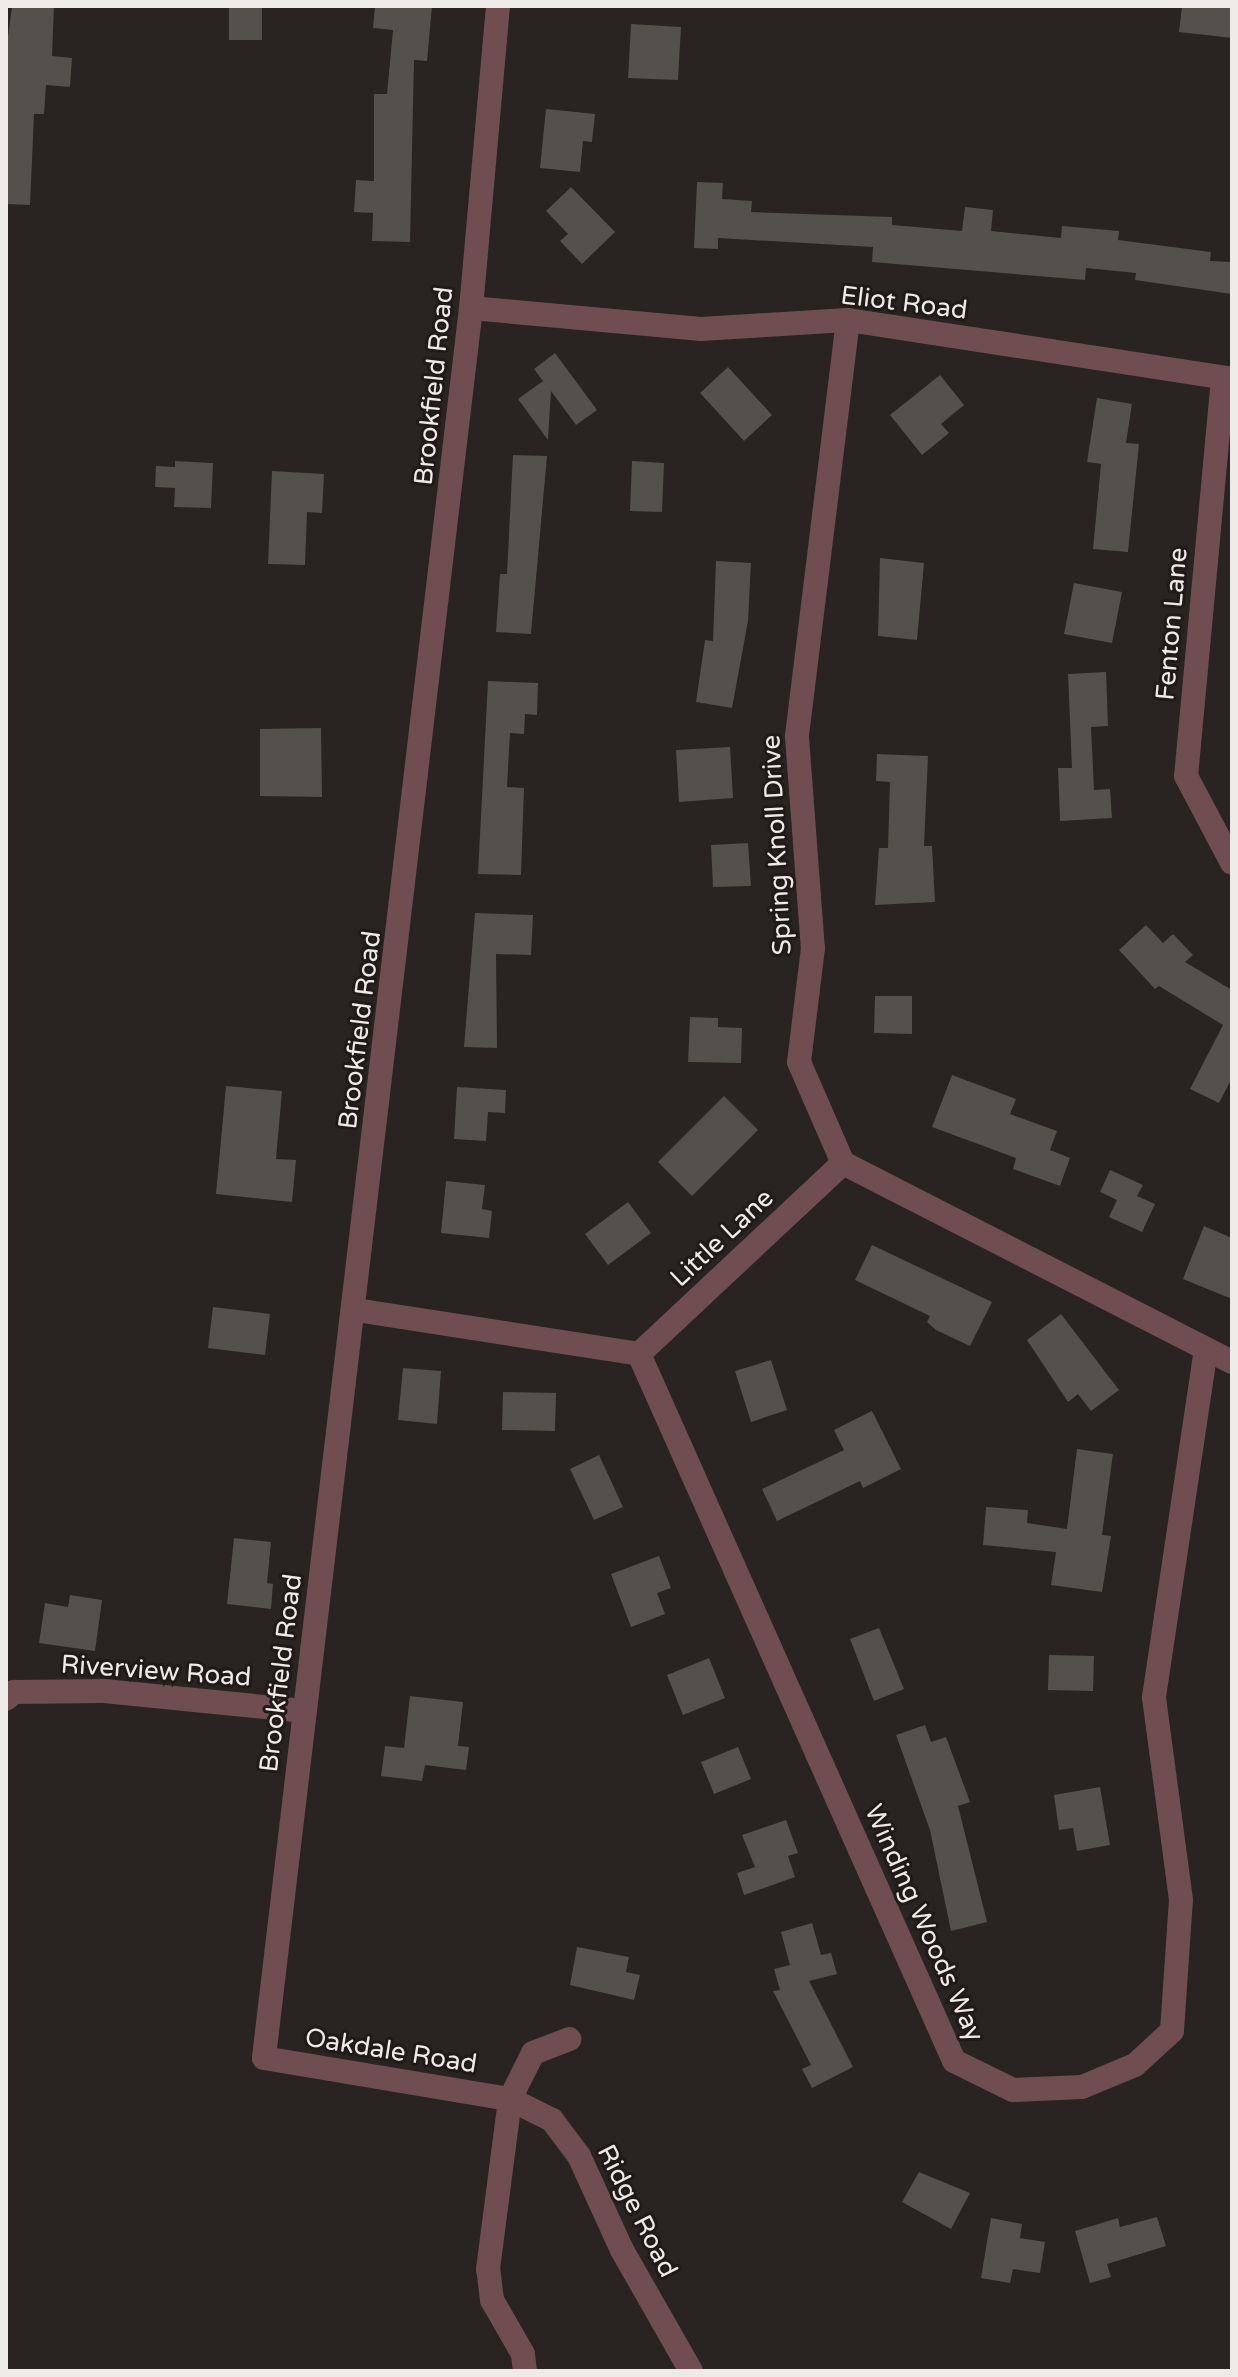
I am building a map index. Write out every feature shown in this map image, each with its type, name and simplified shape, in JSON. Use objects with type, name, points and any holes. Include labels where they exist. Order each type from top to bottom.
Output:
[{"type":"street","name":"Brookfield Road","points":[[264,2058],[304,1711],[356,1310],[471,308],[498,6]]},
{"type":"street","name":"Eliot Road","points":[[471,308],[701,329],[848,320],[1227,378]]},
{"type":"street","name":"Spring Knoll Drive","points":[[843,1163],[799,1062],[813,948],[797,737],[848,320]]},
{"type":"street","name":"Fenton Lane","points":[[1227,378],[1186,776],[1232,863]]},
{"type":"street","points":[[843,1163],[1232,1362]]},
{"type":"street","name":"Little Lane","points":[[639,1354],[843,1163]]},
{"type":"street","points":[[356,1310],[639,1354]]},
{"type":"street","name":"Winding Woods Way","points":[[639,1354],[954,2061],[1013,2090],[1082,2087],[1135,2065],[1172,2031],[1181,1900],[1154,1697],[1206,1351]]},
{"type":"street","name":"Riverview Road","points":[[6,1699],[14,1692],[104,1691],[304,1711]]},
{"type":"street","points":[[525,2371],[523,2354],[492,2300],[488,2269],[510,2099],[533,2053],[569,2039]]},
{"type":"street","name":"Oakdale Road","points":[[264,2058],[510,2099]]},
{"type":"street","name":"Ridge Road","points":[[510,2099],[552,2120],[579,2156],[622,2250],[691,2371]]},
{"type":"building","points":[[12,6],[54,6],[52,56],[72,58],[70,87],[46,85],[44,114],[34,114],[30,205],[6,204],[6,52]]},
{"type":"building","points":[[229,6],[262,6],[262,40],[229,40]]},
{"type":"building","points":[[375,6],[432,6],[427,61],[414,60],[410,242],[372,241],[373,213],[354,212],[356,180],[374,181],[374,94],[387,94],[393,30],[373,28]]},
{"type":"building","points":[[1182,6],[1232,6],[1232,38],[1179,32]]},
{"type":"building","points":[[631,24],[681,27],[678,80],[628,78]]},
{"type":"building","points":[[546,109],[595,114],[592,142],[583,141],[580,172],[540,168]]},
{"type":"building","points":[[697,182],[723,183],[722,199],[752,201],[751,212],[892,217],[892,225],[962,231],[965,207],[993,210],[991,231],[1061,238],[1062,226],[1119,231],[1118,240],[1211,252],[1210,261],[1232,262],[1232,294],[1135,280],[1136,273],[1086,268],[1085,280],[872,262],[873,247],[718,238],[718,249],[694,248]]},
{"type":"building","points":[[571,187],[615,232],[582,264],[560,241],[568,234],[546,211]]},
{"type":"building","points":[[555,353],[597,410],[576,425],[551,391],[548,440],[518,399],[543,381],[534,369]]},
{"type":"building","points":[[728,367],[772,415],[744,441],[700,393]]},
{"type":"building","points":[[940,375],[964,405],[941,424],[949,433],[922,455],[890,415]]},
{"type":"building","points":[[1097,398],[1132,404],[1126,443],[1139,444],[1128,552],[1093,549],[1101,464],[1087,462]]},
{"type":"building","points":[[513,455],[547,456],[531,634],[496,632],[500,574],[507,574]]},
{"type":"building","points":[[175,461],[213,463],[211,508],[174,507],[175,488],[155,487],[156,466],[175,467]]},
{"type":"building","points":[[632,461],[664,463],[662,512],[630,511]]},
{"type":"building","points":[[272,471],[324,474],[322,513],[307,512],[305,565],[268,564]]},
{"type":"building","points":[[880,558],[924,563],[917,640],[878,636]]},
{"type":"building","points":[[716,561],[751,563],[748,621],[732,708],[696,702],[705,640],[713,641]]},
{"type":"building","points":[[1074,583],[1122,592],[1112,643],[1064,634]]},
{"type":"building","points":[[1106,672],[1108,726],[1091,727],[1094,790],[1110,789],[1112,818],[1060,821],[1058,768],[1072,768],[1068,674]]},
{"type":"building","points":[[488,681],[538,683],[537,715],[525,714],[524,734],[510,733],[507,787],[524,788],[521,875],[478,874]]},
{"type":"building","points":[[321,728],[322,797],[260,796],[260,729]]},
{"type":"building","points":[[730,747],[733,798],[679,802],[676,750]]},
{"type":"building","points":[[877,754],[928,756],[924,846],[932,846],[935,902],[875,905],[879,848],[888,848],[890,782],[876,781]]},
{"type":"building","points":[[748,843],[751,886],[713,887],[711,845]]},
{"type":"building","points":[[475,913],[533,915],[531,955],[496,954],[497,1048],[464,1047]]},
{"type":"building","points":[[1146,925],[1163,943],[1173,934],[1193,955],[1185,962],[1232,990],[1232,1078],[1219,1103],[1190,1089],[1223,1025],[1159,986],[1155,989],[1119,950]]},
{"type":"building","points":[[875,996],[912,996],[912,1034],[874,1033]]},
{"type":"building","points":[[690,1017],[718,1018],[718,1027],[742,1028],[741,1063],[688,1062]]},
{"type":"building","points":[[952,1075],[1016,1099],[1010,1114],[1057,1131],[1050,1150],[1070,1158],[1060,1186],[1013,1169],[1016,1158],[932,1127]]},
{"type":"building","points":[[226,1086],[282,1091],[276,1159],[296,1160],[292,1202],[216,1194]]},
{"type":"building","points":[[457,1087],[506,1090],[505,1113],[488,1112],[486,1141],[454,1139]]},
{"type":"building","points":[[724,1096],[758,1130],[692,1196],[658,1162]]},
{"type":"building","points":[[1110,1170],[1143,1185],[1137,1196],[1155,1204],[1142,1232],[1109,1217],[1117,1200],[1100,1192]]},
{"type":"building","points":[[446,1181],[485,1185],[482,1209],[492,1211],[489,1238],[441,1233]]},
{"type":"building","points":[[628,1202],[651,1233],[608,1265],[585,1234]]},
{"type":"building","points":[[1204,1226],[1232,1238],[1232,1299],[1183,1279]]},
{"type":"building","points":[[872,1245],[992,1302],[970,1346],[936,1330],[927,1322],[930,1316],[855,1280]]},
{"type":"building","points":[[213,1307],[270,1314],[265,1355],[208,1348]]},
{"type":"building","points":[[1061,1314],[1119,1390],[1091,1411],[1078,1394],[1068,1402],[1027,1340]]},
{"type":"building","points":[[771,1360],[787,1410],[751,1422],[735,1371]]},
{"type":"building","points":[[403,1368],[441,1371],[437,1424],[398,1420]]},
{"type":"building","points":[[503,1392],[556,1393],[555,1431],[502,1430]]},
{"type":"building","points":[[872,1411],[901,1469],[863,1488],[860,1481],[777,1521],[762,1489],[844,1450],[834,1430]]},
{"type":"building","points":[[1077,1449],[1113,1454],[1102,1535],[1111,1536],[1102,1592],[1051,1585],[1056,1552],[983,1545],[986,1507],[1028,1510],[1027,1523],[1067,1529]]},
{"type":"building","points":[[599,1455],[623,1507],[594,1520],[570,1469]]},
{"type":"building","points":[[234,1538],[271,1542],[267,1583],[273,1584],[271,1609],[227,1604]]},
{"type":"building","points":[[659,1556],[671,1588],[657,1593],[665,1614],[631,1627],[611,1574]]},
{"type":"building","points":[[70,1595],[102,1600],[95,1651],[39,1643],[45,1603],[68,1607]]},
{"type":"building","points":[[879,1628],[904,1689],[874,1701],[850,1639]]},
{"type":"building","points":[[1049,1655],[1094,1656],[1093,1691],[1048,1690]]},
{"type":"building","points":[[709,1658],[725,1698],[683,1715],[667,1675]]},
{"type":"building","points":[[410,1696],[463,1702],[458,1746],[469,1747],[466,1770],[425,1765],[422,1781],[381,1776],[385,1746],[404,1748]]},
{"type":"building","points":[[925,1725],[931,1742],[946,1737],[970,1802],[958,1806],[987,1922],[951,1931],[930,1830],[896,1735]]},
{"type":"building","points":[[738,1747],[751,1779],[714,1794],[701,1762]]},
{"type":"building","points":[[1100,1787],[1110,1845],[1077,1851],[1073,1828],[1059,1830],[1054,1795]]},
{"type":"building","points":[[786,1820],[798,1853],[788,1856],[795,1877],[744,1895],[737,1873],[755,1867],[742,1835]]},
{"type":"building","points":[[812,1923],[821,1955],[831,1953],[837,1974],[809,1981],[853,2067],[812,2088],[802,2069],[811,2065],[773,1991],[780,1990],[774,1969],[790,1965],[781,1932]]},
{"type":"building","points":[[577,1947],[629,1957],[626,1972],[640,1975],[634,2000],[570,1985]]},
{"type":"building","points":[[919,2172],[970,2193],[951,2229],[902,2202]]},
{"type":"building","points":[[1157,2217],[1166,2246],[1107,2264],[1111,2277],[1090,2283],[1075,2231],[1118,2218],[1120,2227]]},
{"type":"building","points":[[991,2218],[1022,2224],[1020,2238],[1045,2242],[1040,2273],[1013,2269],[1010,2283],[981,2278]]}]
